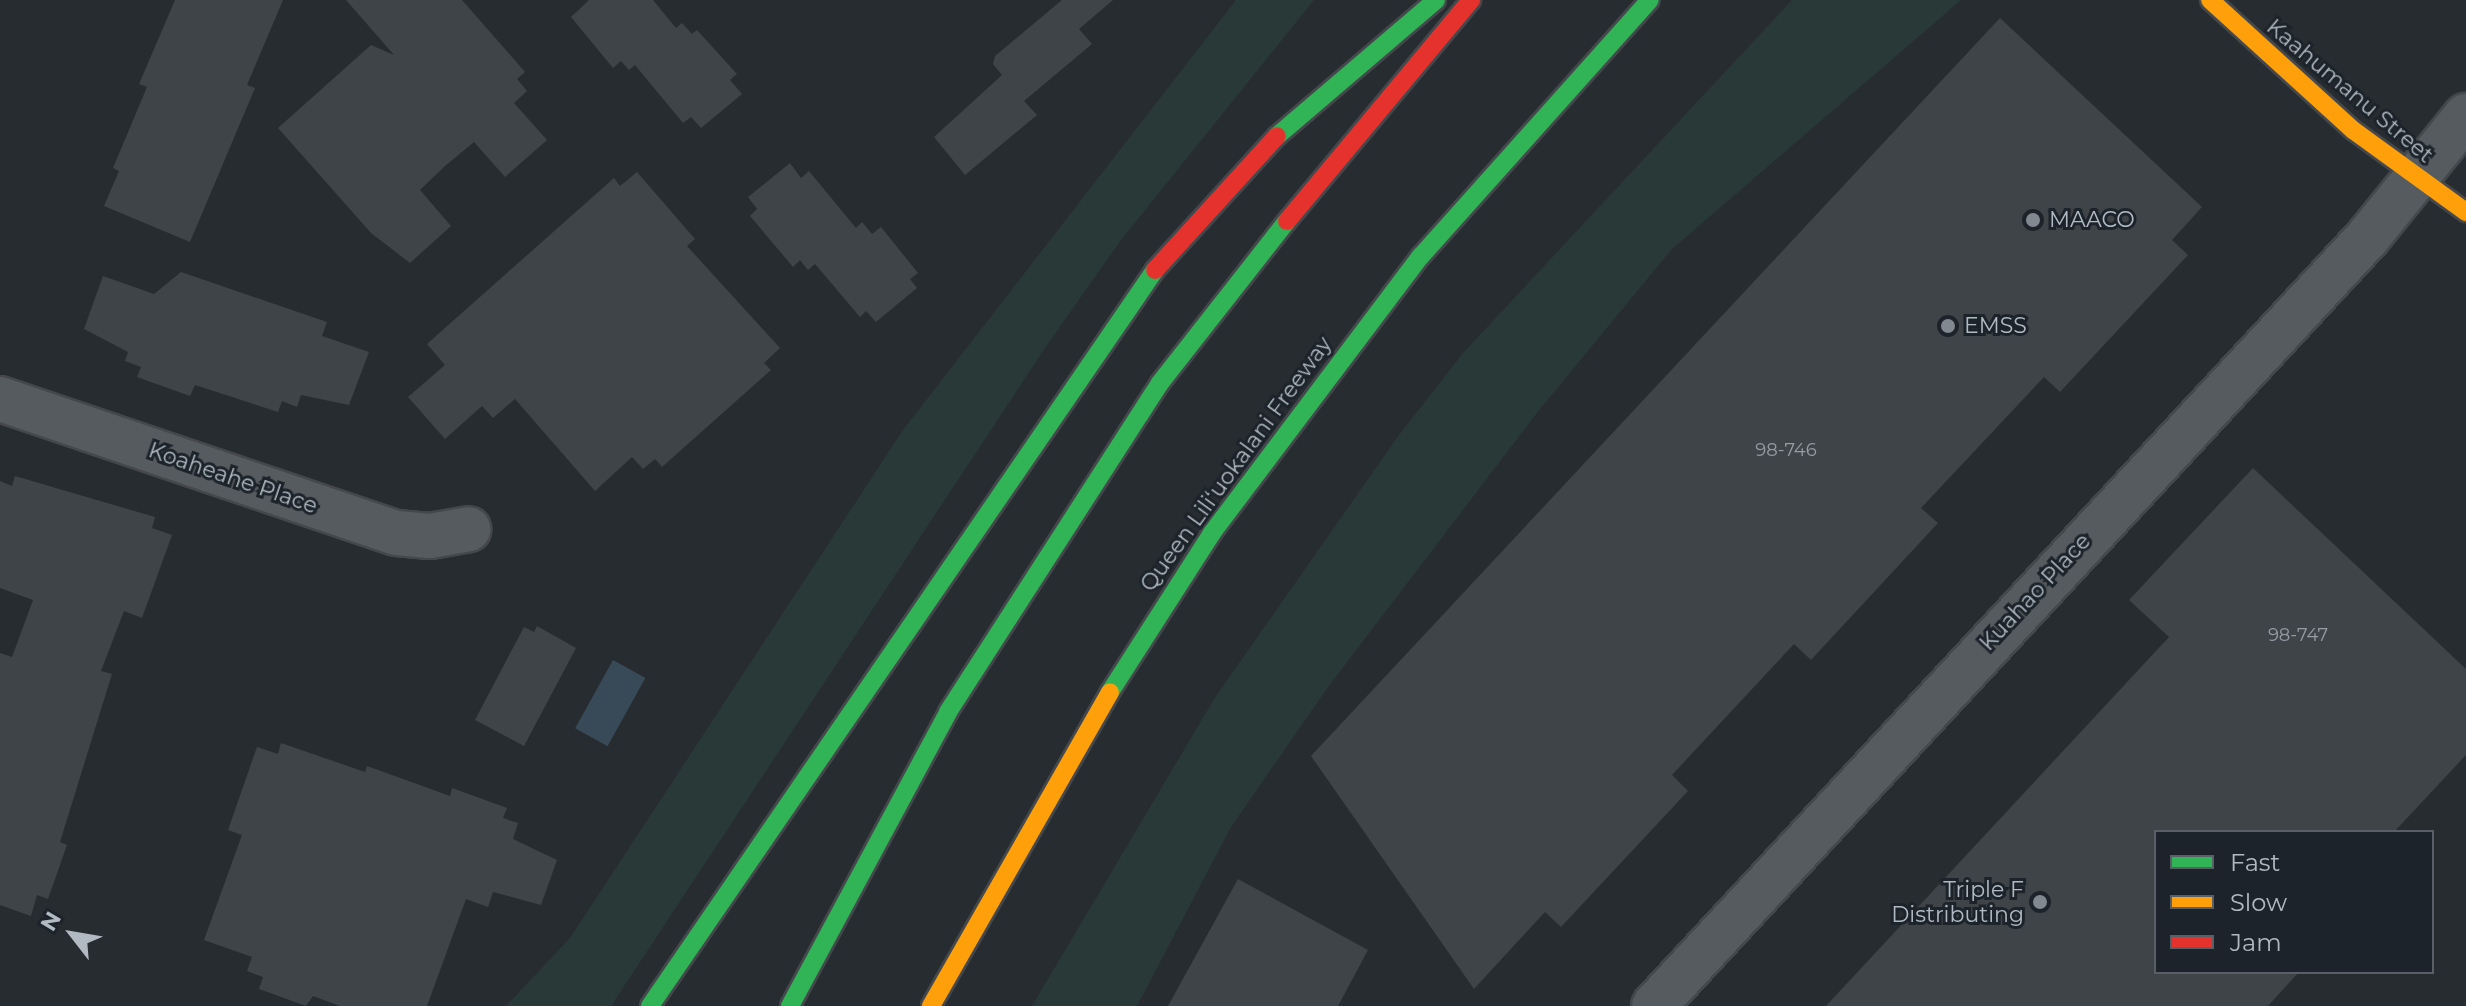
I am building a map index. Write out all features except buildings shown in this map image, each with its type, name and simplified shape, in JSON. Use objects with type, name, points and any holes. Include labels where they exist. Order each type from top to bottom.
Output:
[{"type":"main road","points":[[650,1006],[1136,291],[1300,111],[1436,0]]},
{"type":"main road","points":[[790,1006],[948,712],[1160,383],[1345,147],[1471,0]]},
{"type":"main road","name":"Queen Liliʻuokalani Freeway","points":[[931,1006],[1113,687],[1221,520],[1421,256],[1650,0]]},
{"type":"main road","name":"Kaahumanu Street","points":[[2210,0],[2306,91],[2416,178],[2466,212]]},
{"type":"street","name":"Kuahao Place","points":[[1654,1006],[2416,178],[2466,116]]},
{"type":"street","name":"Koaheahe Place","points":[[0,399],[396,533],[430,536],[468,529]]},
{"type":"shaded area","points":[[1236,0],[1314,0],[1121,240],[1045,348],[611,1006],[506,1006],[570,938],[903,430]]},
{"type":"shaded area","points":[[1792,0],[1961,0],[1672,249],[1540,409],[1328,687],[1231,827],[1137,1006],[1032,1006],[1216,696],[1399,435],[1463,353]]},
{"type":"water","points":[[613,660],[645,678],[608,746],[575,728]]},
{"type":"traffic: fast","points":[[1277,136],[1436,0]]},
{"type":"traffic: fast","points":[[1110,692],[1212,533],[1421,256],[1650,0]]},
{"type":"traffic: fast","points":[[790,1006],[948,712],[1160,383],[1287,221]]},
{"type":"traffic: fast","points":[[650,1006],[1155,270]]},
{"type":"traffic: slow","points":[[2210,0],[2353,130],[2466,212]]},
{"type":"traffic: slow","points":[[931,1006],[1110,692]]},
{"type":"traffic: jam","points":[[1287,221],[1471,0]]},
{"type":"traffic: jam","points":[[1155,270],[1277,136]]},
{"type":"place","name":"MAACO","points":[[2033,220]]},
{"type":"place","name":"EMSS","points":[[1948,326]]},
{"type":"place","name":"Triple F Distributing","points":[[2040,902]]}]
